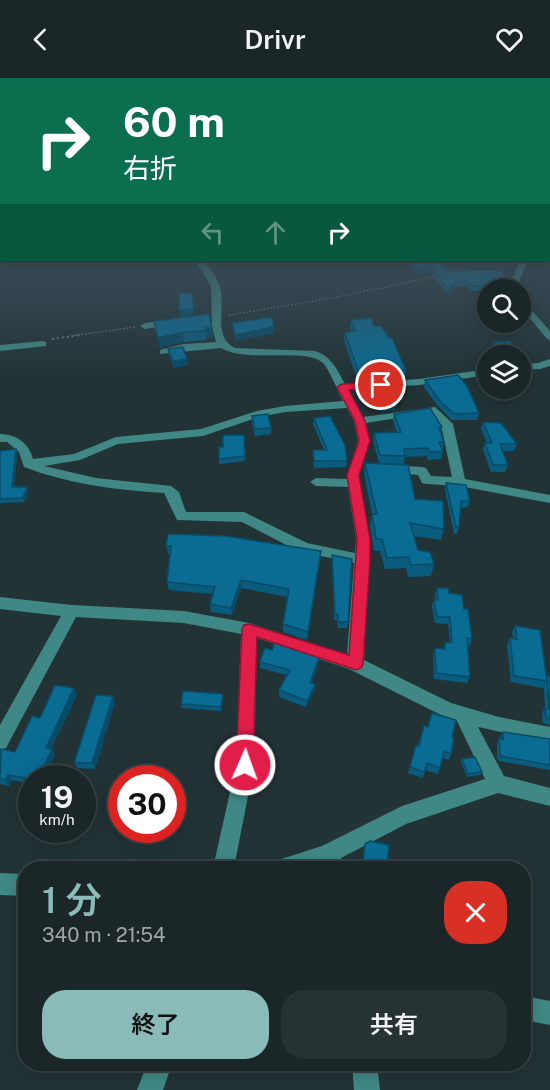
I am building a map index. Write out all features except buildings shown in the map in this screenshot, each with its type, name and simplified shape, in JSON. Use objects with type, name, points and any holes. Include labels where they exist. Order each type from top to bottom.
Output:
[{"type":"street","points":[[214,284],[217,295],[213,318],[218,338],[223,345],[231,350],[311,353],[320,356],[328,363],[360,421],[366,468],[354,483],[363,539],[356,664]]},
{"type":"street","points":[[531,314],[550,337]]},
{"type":"street","points":[[146,326],[187,321]]},
{"type":"street","points":[[0,348],[43,344]]},
{"type":"street","points":[[164,352],[184,347],[223,345]]},
{"type":"street","points":[[531,366],[550,362]]},
{"type":"street","points":[[342,387],[419,382],[477,374]]},
{"type":"street","points":[[28,464],[76,457],[116,441],[203,432],[266,412],[350,404]]},
{"type":"street","points":[[360,421],[431,409],[447,424],[459,482]]},
{"type":"street","points":[[0,438],[10,438],[25,451],[28,464]]},
{"type":"street","points":[[28,464],[56,476],[102,486],[165,489],[172,492],[178,512],[182,517],[244,517],[303,547],[363,561]]},
{"type":"street","points":[[366,468],[422,471],[427,480],[459,482],[550,499]]},
{"type":"street","points":[[316,482],[354,483]]},
{"type":"street","points":[[0,603],[72,611],[184,617],[249,629],[356,664],[447,710],[550,735]]},
{"type":"street","points":[[0,742],[72,611]]},
{"type":"street","points":[[224,861],[245,765],[249,629]]},
{"type":"street","points":[[463,715],[498,784]]},
{"type":"street","points":[[332,861],[402,816],[498,784],[550,797]]},
{"type":"street","points":[[0,884],[18,885]]},
{"type":"street","points":[[531,1009],[550,1013]]},
{"type":"street","points":[[150,1090],[157,1071]]},
{"type":"street","points":[[366,1071],[367,1090]]},
{"type":"path","points":[[213,318],[400,284]]},
{"type":"path","points":[[43,344],[48,339],[68,339],[146,326]]},
{"type":"route","points":[[245,765],[249,629],[356,664],[363,539],[353,475],[364,441],[360,421],[342,387],[381,385]]}]
